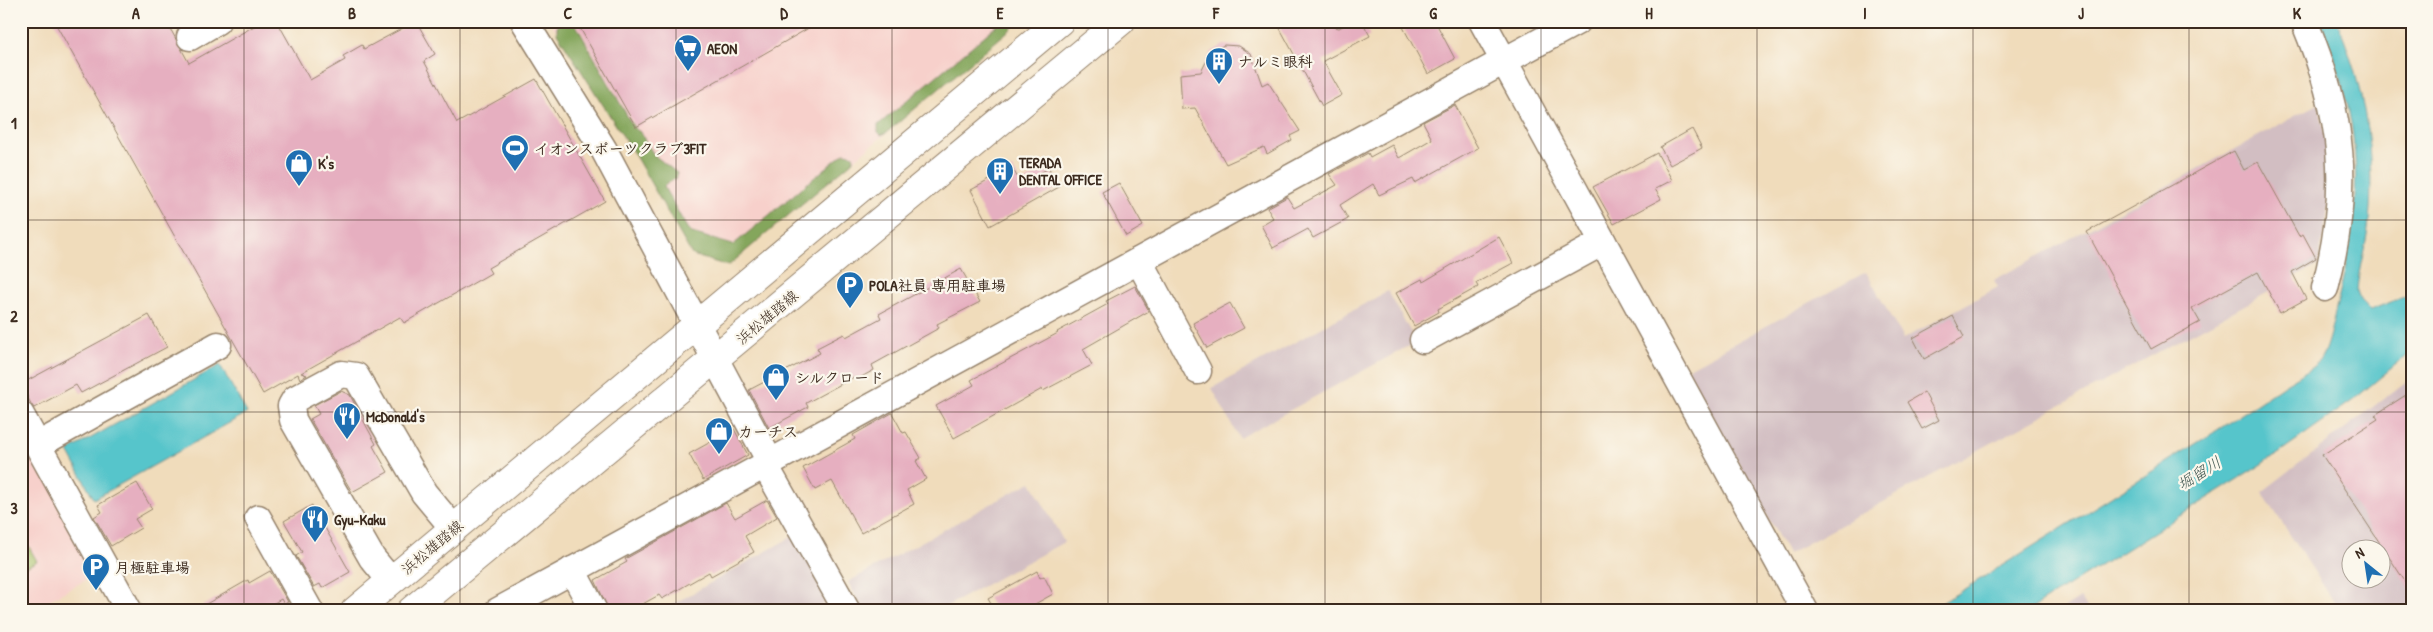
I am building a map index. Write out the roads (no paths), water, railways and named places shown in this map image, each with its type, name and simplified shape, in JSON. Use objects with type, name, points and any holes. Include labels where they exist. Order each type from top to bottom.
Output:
[{"type":"main road","name":"浜松雄踏線","points":[[411,611],[1121,21]]},
{"type":"main road","name":"浜松雄踏線","points":[[355,611],[697,325],[1048,25]]},
{"type":"street","points":[[190,37],[217,21]]},
{"type":"street","points":[[524,21],[604,150],[847,611]]},
{"type":"street","points":[[1482,21],[1805,611]]},
{"type":"street","points":[[498,611],[1578,21]]},
{"type":"street","points":[[2304,21],[2326,77],[2340,147],[2342,182],[2340,218],[2326,288]]},
{"type":"street","points":[[1423,340],[1603,242]]},
{"type":"street","points":[[1139,261],[1198,370]]},
{"type":"street","points":[[38,446],[218,344]]},
{"type":"street","points":[[391,581],[372,558],[291,413],[291,406],[296,399],[341,374],[356,376],[418,483],[454,528]]},
{"type":"street","points":[[21,415],[130,611]]},
{"type":"street","points":[[258,518],[310,611]]},
{"type":"street","points":[[572,570],[594,611]]},
{"type":"water","name":"堀留川","points":[[2320,21],[2337,21],[2354,69],[2369,144],[2371,194],[2369,220],[2357,292],[2360,300],[2370,310],[2412,294],[2412,351],[2352,401],[2261,465],[2028,611],[1929,611],[2225,425],[2310,368],[2322,357],[2330,334],[2346,265],[2352,229],[2355,161],[2352,128],[2345,94]]},
{"type":"water","points":[[220,365],[247,413],[94,499],[68,451]]},
{"type":"place","name":"AEON","points":[[688,72]]},
{"type":"place","name":"ナルミ眼科","points":[[1219,85]]},
{"type":"place","name":"イオンスポーツクラブ3FIT","points":[[515,172]]},
{"type":"place","name":"K's","points":[[299,187]]},
{"type":"place","name":"TERADA DENTAL OFFICE","points":[[1000,195]]},
{"type":"place","name":"POLA社員 専用駐車場","points":[[850,309]]},
{"type":"place","name":"シルクロード","points":[[776,401]]},
{"type":"place","name":"McDonald's","points":[[347,440]]},
{"type":"place","name":"カーチス","points":[[719,455]]},
{"type":"place","name":"Gyu-Kaku","points":[[315,543]]},
{"type":"place","name":"月極駐車場","points":[[96,591]]}]
